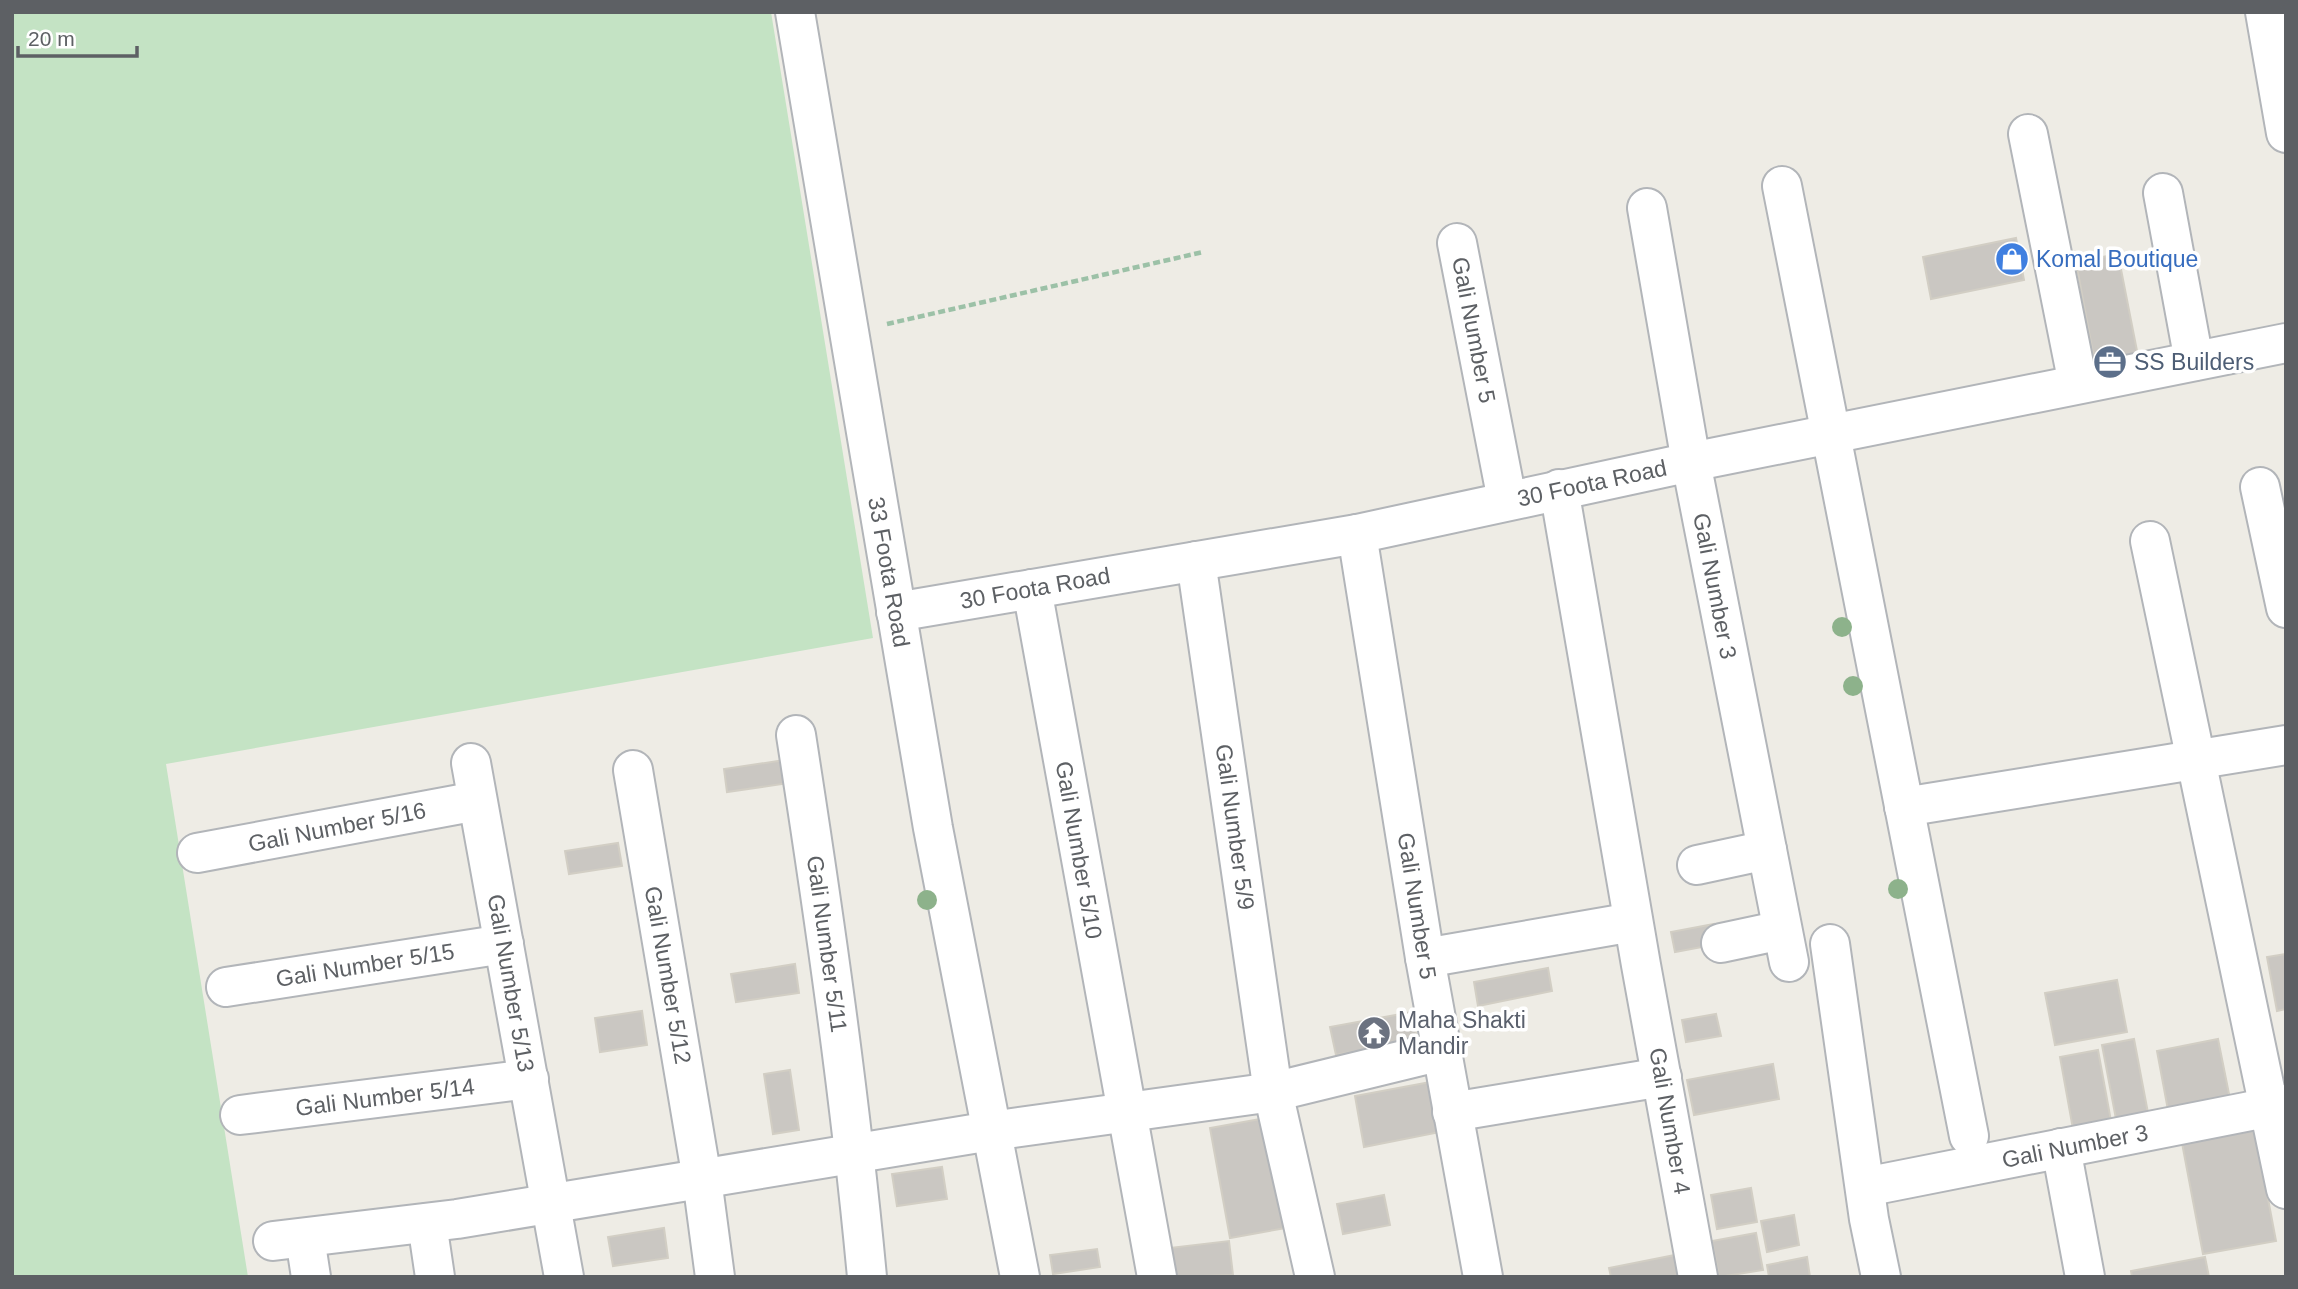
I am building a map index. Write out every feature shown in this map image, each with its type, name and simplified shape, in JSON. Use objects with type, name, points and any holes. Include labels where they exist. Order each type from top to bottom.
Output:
[{"type":"street","name":"33 Foota Road","points":[[795,12],[933,828],[1020,1277]]},
{"type":"street","points":[[2265,12],[2286,133]]},
{"type":"street","points":[[2028,135],[2078,384]]},
{"type":"street","points":[[1782,186],[1969,1136]]},
{"type":"street","points":[[2163,193],[2194,361]]},
{"type":"street","name":"Gali Number 3","points":[[1647,208],[1691,462],[1786,946],[1721,943]]},
{"type":"street","name":"Gali Number 5","points":[[1457,243],[1507,500]]},
{"type":"street","name":"30 Foota Road","points":[[896,612],[1357,534],[1559,489],[2286,343]]},
{"type":"street","points":[[2260,487],[2286,608]]},
{"type":"street","name":"Gali Number 4","points":[[1559,489],[1633,922],[1698,1277]]},
{"type":"street","name":"Gali Number 5","points":[[1357,534],[1425,958],[1483,1277]]},
{"type":"street","points":[[2150,541],[2196,760],[2278,1105],[2286,1189]]},
{"type":"street","name":"Gali Number 5/9","points":[[1196,561],[1273,1092],[1315,1277]]},
{"type":"street","name":"Gali Number 5/10","points":[[1032,589],[1157,1277]]},
{"type":"street","name":"Gali Number 5/11","points":[[796,734],[825,923],[855,1154],[867,1277]]},
{"type":"street","points":[[1904,807],[2286,745]]},
{"type":"street","name":"Gali Number 5/13","points":[[471,763],[564,1277]]},
{"type":"street","name":"Gali Number 5/12","points":[[633,770],[702,1180],[715,1277]]},
{"type":"street","name":"Gali Number 5/16","points":[[197,853],[477,801]]},
{"type":"street","points":[[1697,865],[1767,850]]},
{"type":"street","points":[[1425,958],[1633,922]]},
{"type":"street","name":"Gali Number 5/15","points":[[226,987],[504,944]]},
{"type":"street","points":[[1830,944],[1867,1203],[1881,1277]]},
{"type":"street","points":[[310,1277],[289,1239],[428,1223],[991,1131],[1273,1092],[1441,1051]]},
{"type":"street","points":[[1452,1112],[1662,1077]]},
{"type":"street","name":"Gali Number 5/14","points":[[240,1115],[529,1079]]},
{"type":"street","name":"Gali Number 3","points":[[1867,1203],[2061,1149],[2278,1105]]},
{"type":"street","points":[[2061,1149],[2085,1277]]},
{"type":"street","points":[[428,1223],[435,1277]]},
{"type":"path","points":[[849,333],[1203,252]]},
{"type":"green space","points":[[12,12],[771,12],[873,638],[166,764],[248,1277],[12,1277]]},
{"type":"building","points":[[2016,238],[2024,280],[1931,299],[1923,257]]},
{"type":"building","points":[[2118,254],[2139,361],[2096,370],[2076,262]]},
{"type":"building","points":[[785,760],[789,783],[727,792],[724,769]]},
{"type":"building","points":[[618,843],[622,866],[569,874],[565,851]]},
{"type":"building","points":[[1714,924],[1718,944],[1675,952],[1671,932]]},
{"type":"building","points":[[2286,954],[2286,1009],[2277,1011],[2267,957]]},
{"type":"building","points":[[795,964],[799,993],[736,1002],[731,974]]},
{"type":"building","points":[[1548,968],[1552,991],[1478,1006],[1474,982]]},
{"type":"building","points":[[2117,980],[2127,1032],[2055,1045],[2045,993]]},
{"type":"building","points":[[642,1011],[647,1045],[600,1052],[595,1018]]},
{"type":"building","name":"Maha Shakti Mandir","points":[[1412,1012],[1417,1039],[1336,1055],[1330,1027]]},
{"type":"building","points":[[1716,1014],[1721,1036],[1686,1042],[1682,1020]]},
{"type":"building","points":[[2134,1039],[2148,1113],[2116,1119],[2102,1045]]},
{"type":"building","points":[[2218,1039],[2230,1099],[2168,1110],[2157,1051]]},
{"type":"building","points":[[2098,1050],[2111,1121],[2073,1129],[2060,1057]]},
{"type":"building","points":[[1773,1064],[1779,1099],[1694,1115],[1687,1080]]},
{"type":"building","points":[[790,1070],[799,1130],[773,1134],[764,1074]]},
{"type":"building","points":[[1436,1081],[1445,1131],[1364,1147],[1355,1096]]},
{"type":"building","points":[[1266,1118],[1286,1228],[1230,1238],[1210,1128]]},
{"type":"building","points":[[2255,1130],[2276,1241],[2203,1254],[2182,1143]]},
{"type":"building","points":[[942,1167],[947,1199],[897,1206],[892,1174]]},
{"type":"building","points":[[1751,1188],[1757,1222],[1717,1229],[1711,1195]]},
{"type":"building","points":[[1384,1195],[1390,1225],[1343,1234],[1337,1204]]},
{"type":"building","points":[[1794,1215],[1799,1245],[1767,1252],[1761,1221]]},
{"type":"building","points":[[664,1228],[668,1258],[613,1266],[608,1237]]},
{"type":"building","points":[[1756,1233],[1763,1270],[1719,1277],[1712,1241]]},
{"type":"building","points":[[1229,1241],[1233,1275],[1174,1277],[1169,1248]]},
{"type":"building","points":[[1097,1249],[1100,1267],[1053,1274],[1050,1255]]},
{"type":"building","points":[[1690,1252],[1695,1277],[1611,1277],[1609,1268]]},
{"type":"building","points":[[1807,1257],[1810,1277],[1769,1277],[1767,1265]]},
{"type":"building","points":[[2205,1257],[2209,1277],[2132,1277],[2131,1271]]},
{"type":"place","name":"Komal Boutique","points":[[2012,259]]},
{"type":"place","name":"SS Builders","points":[[2110,362]]},
{"type":"place","name":"Maha Shakti Mandir","points":[[1374,1033]]}]
